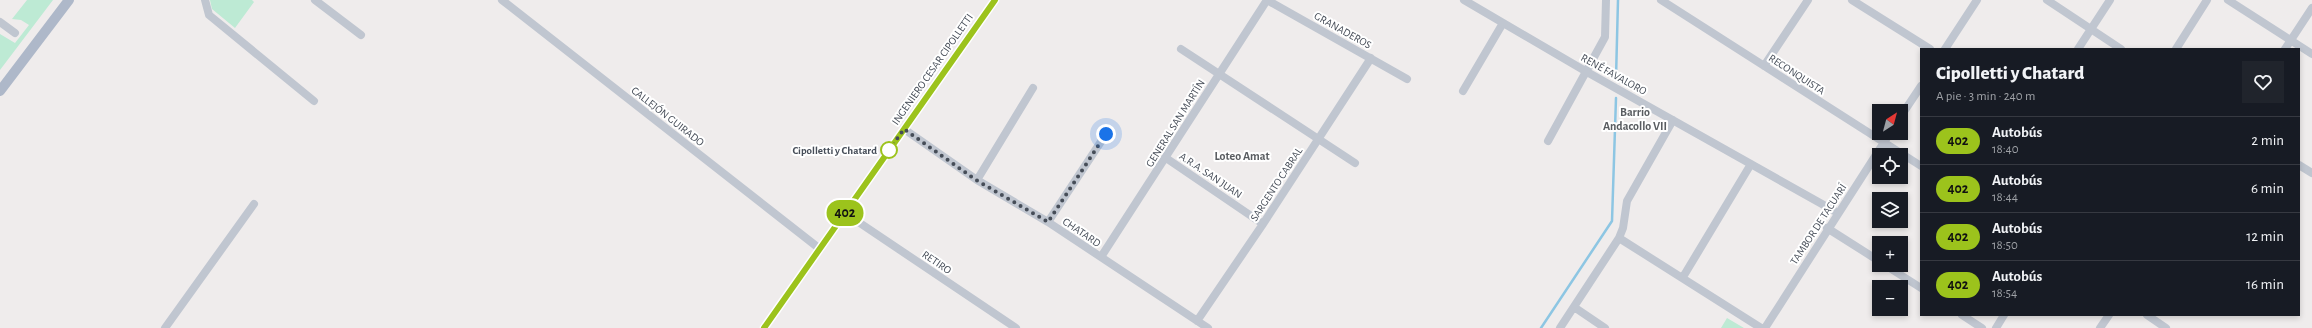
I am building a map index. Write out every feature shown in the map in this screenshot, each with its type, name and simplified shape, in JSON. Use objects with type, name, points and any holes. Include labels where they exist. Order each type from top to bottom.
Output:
[{"type":"main road","points":[[0,92],[69,0]]},
{"type":"street","points":[[205,0],[209,15],[314,101]]},
{"type":"street","points":[[315,0],[361,35]]},
{"type":"street","name":"CALLEJÓN GUIRADO","points":[[502,0],[820,249]]},
{"type":"street","name":"INGENIERO CESAR CIPOLLETTI","points":[[764,328],[995,0]]},
{"type":"street","name":"GRANADEROS","points":[[1267,0],[1407,79]]},
{"type":"street","name":"GENERAL SAN MARTÍN","points":[[1101,257],[1267,0]]},
{"type":"street","name":"RENÉ FAVALORO","points":[[1464,0],[1587,72],[1838,213]]},
{"type":"street","points":[[1548,141],[1605,37],[1606,0]]},
{"type":"street","name":"RECONQUISTA","points":[[1661,0],[1920,165]]},
{"type":"street","points":[[1764,66],[1808,0]]},
{"type":"street","points":[[1852,0],[1928,48]]},
{"type":"street","points":[[1946,48],[1977,0]]},
{"type":"street","points":[[2047,0],[2119,48]]},
{"type":"street","points":[[2079,48],[2110,0]]},
{"type":"street","points":[[2177,48],[2207,0]]},
{"type":"street","points":[[2228,0],[2312,54]]},
{"type":"street","points":[[2286,48],[2312,8]]},
{"type":"street","points":[[0,22],[15,33]]},
{"type":"street","points":[[1463,91],[1503,22]]},
{"type":"street","points":[[1181,49],[1355,163]]},
{"type":"street","name":"SARGENTO CABRAL","points":[[1197,321],[1263,224],[1371,58]]},
{"type":"street","points":[[976,180],[1034,88]]},
{"type":"street","points":[[1908,106],[1920,88]]},
{"type":"street","points":[[1560,328],[1619,238],[1629,196],[1673,120]]},
{"type":"street","name":"CHATARD","points":[[904,129],[976,180],[1048,222],[1208,328]]},
{"type":"street","points":[[1048,222],[1106,134]]},
{"type":"street","name":"TAMBOR DE TACUARÍ","points":[[1765,328],[1884,142]]},
{"type":"street","name":"A.R.A. SAN JUAN","points":[[1166,158],[1263,224]]},
{"type":"street","points":[[1683,277],[1751,164]]},
{"type":"street","points":[[2300,166],[2312,173]]},
{"type":"street","points":[[165,328],[254,204]]},
{"type":"street","name":"RETIRO","points":[[845,213],[1016,328]]},
{"type":"street","points":[[1828,228],[1872,256]]},
{"type":"street","points":[[1619,238],[1683,277],[1761,328]]},
{"type":"street","points":[[1896,272],[1920,287]]},
{"type":"street","points":[[1574,307],[1606,328]]},
{"type":"street","points":[[1964,316],[1982,328]]},
{"type":"street","points":[[1996,328],[2003,316]]},
{"type":"street","points":[[2100,328],[2108,316]]},
{"type":"street","points":[[2148,316],[2166,328]]},
{"type":"green space","points":[[27,0],[53,0],[0,70],[0,34],[15,43],[29,25],[21,20],[12,19]]},
{"type":"green space","points":[[210,0],[252,0],[254,2],[235,28],[212,9]]},
{"type":"green space","points":[[1727,318],[1744,328],[1721,328]]},
{"type":"waterway","points":[[1616,78],[1618,0]]},
{"type":"waterway","points":[[1541,328],[1612,221],[1616,98]]},
{"type":"bus line","name":"402","points":[[764,328],[995,0]]},
{"type":"place","name":"Cipolletti y Chatard","points":[[889,150]]},
{"type":"district","name":"Barrio Andacollo VII","points":[[1635,119]]},
{"type":"district","name":"Loteo Amat","points":[[1242,156]]},
{"type":"route","points":[[889,150],[904,129],[976,180],[1048,222],[1106,134]]}]
